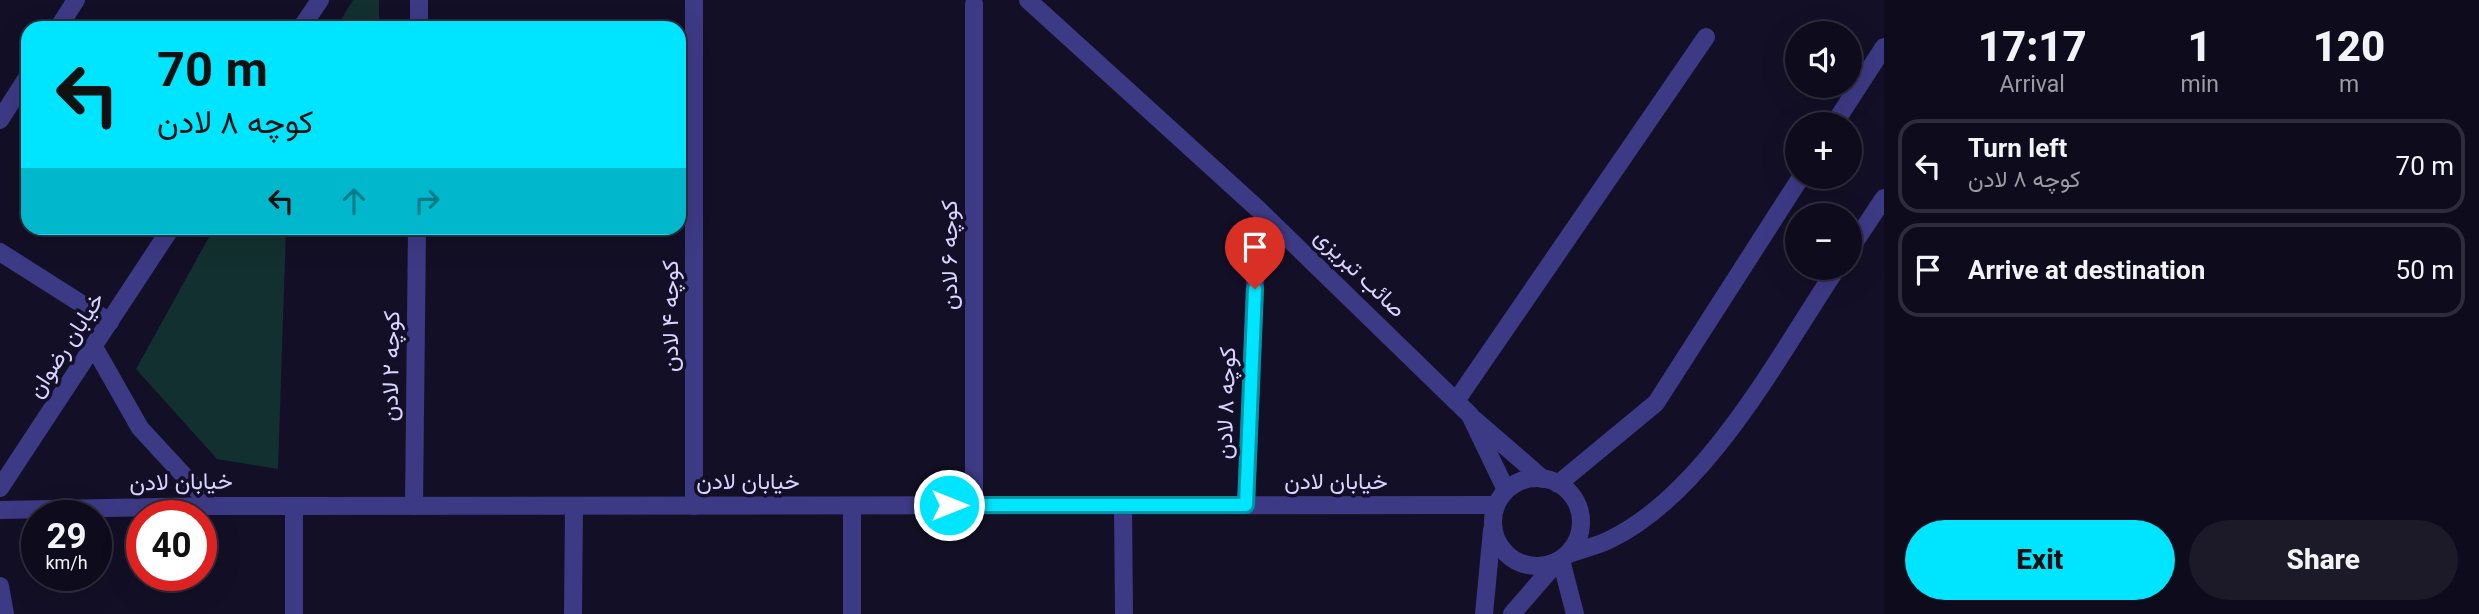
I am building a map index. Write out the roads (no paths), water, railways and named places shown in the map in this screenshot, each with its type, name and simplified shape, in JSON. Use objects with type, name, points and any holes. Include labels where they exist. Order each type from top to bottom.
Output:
[{"type":"street","points":[[62,21],[76,0]]},
{"type":"street","points":[[306,21],[320,0]]},
{"type":"street","points":[[418,21],[419,0]]},
{"type":"street","name":"کوچه ۴ لادن","points":[[694,0],[694,506]]},
{"type":"street","name":"صائب تبریزی","points":[[1028,0],[1259,211],[1470,415],[1498,503]]},
{"type":"street","name":"کوچه ۶ لادن","points":[[974,4],[974,505]]},
{"type":"street","points":[[1456,401],[1706,37]]},
{"type":"street","points":[[1842,112],[1884,47]]},
{"type":"street","points":[[0,120],[21,87]]},
{"type":"street","points":[[1484,614],[1498,503],[1519,482],[1551,481],[1656,403],[1793,189]]},
{"type":"street","points":[[1862,231],[1884,198]]},
{"type":"street","name":"خیابان رضوان","points":[[0,488],[167,235]]},
{"type":"street","name":"کوچه ۲ لادن","points":[[414,506],[417,235]]},
{"type":"street","points":[[0,252],[110,322]]},
{"type":"street","name":"کوچه ۸ لادن","points":[[1246,505],[1256,261]]},
{"type":"street","points":[[1498,503],[1497,541],[1515,561],[1541,567],[1610,540],[1665,502],[1714,453],[1829,280]]},
{"type":"street","points":[[94,347],[140,428],[206,500]]},
{"type":"street","points":[[1470,415],[1573,497],[1580,511],[1582,526],[1577,541],[1512,614]]},
{"type":"street","name":"خیابان لادن","points":[[217,506],[1498,503]]},
{"type":"street","points":[[1123,505],[1124,614]]},
{"type":"street","points":[[294,506],[294,614]]},
{"type":"street","points":[[573,614],[574,506]]},
{"type":"street","points":[[852,506],[852,614]]},
{"type":"street","name":"خیابان لادن","points":[[0,510],[126,508]]},
{"type":"street","points":[[1562,559],[1575,614]]},
{"type":"street","points":[[0,586],[5,614]]}]
